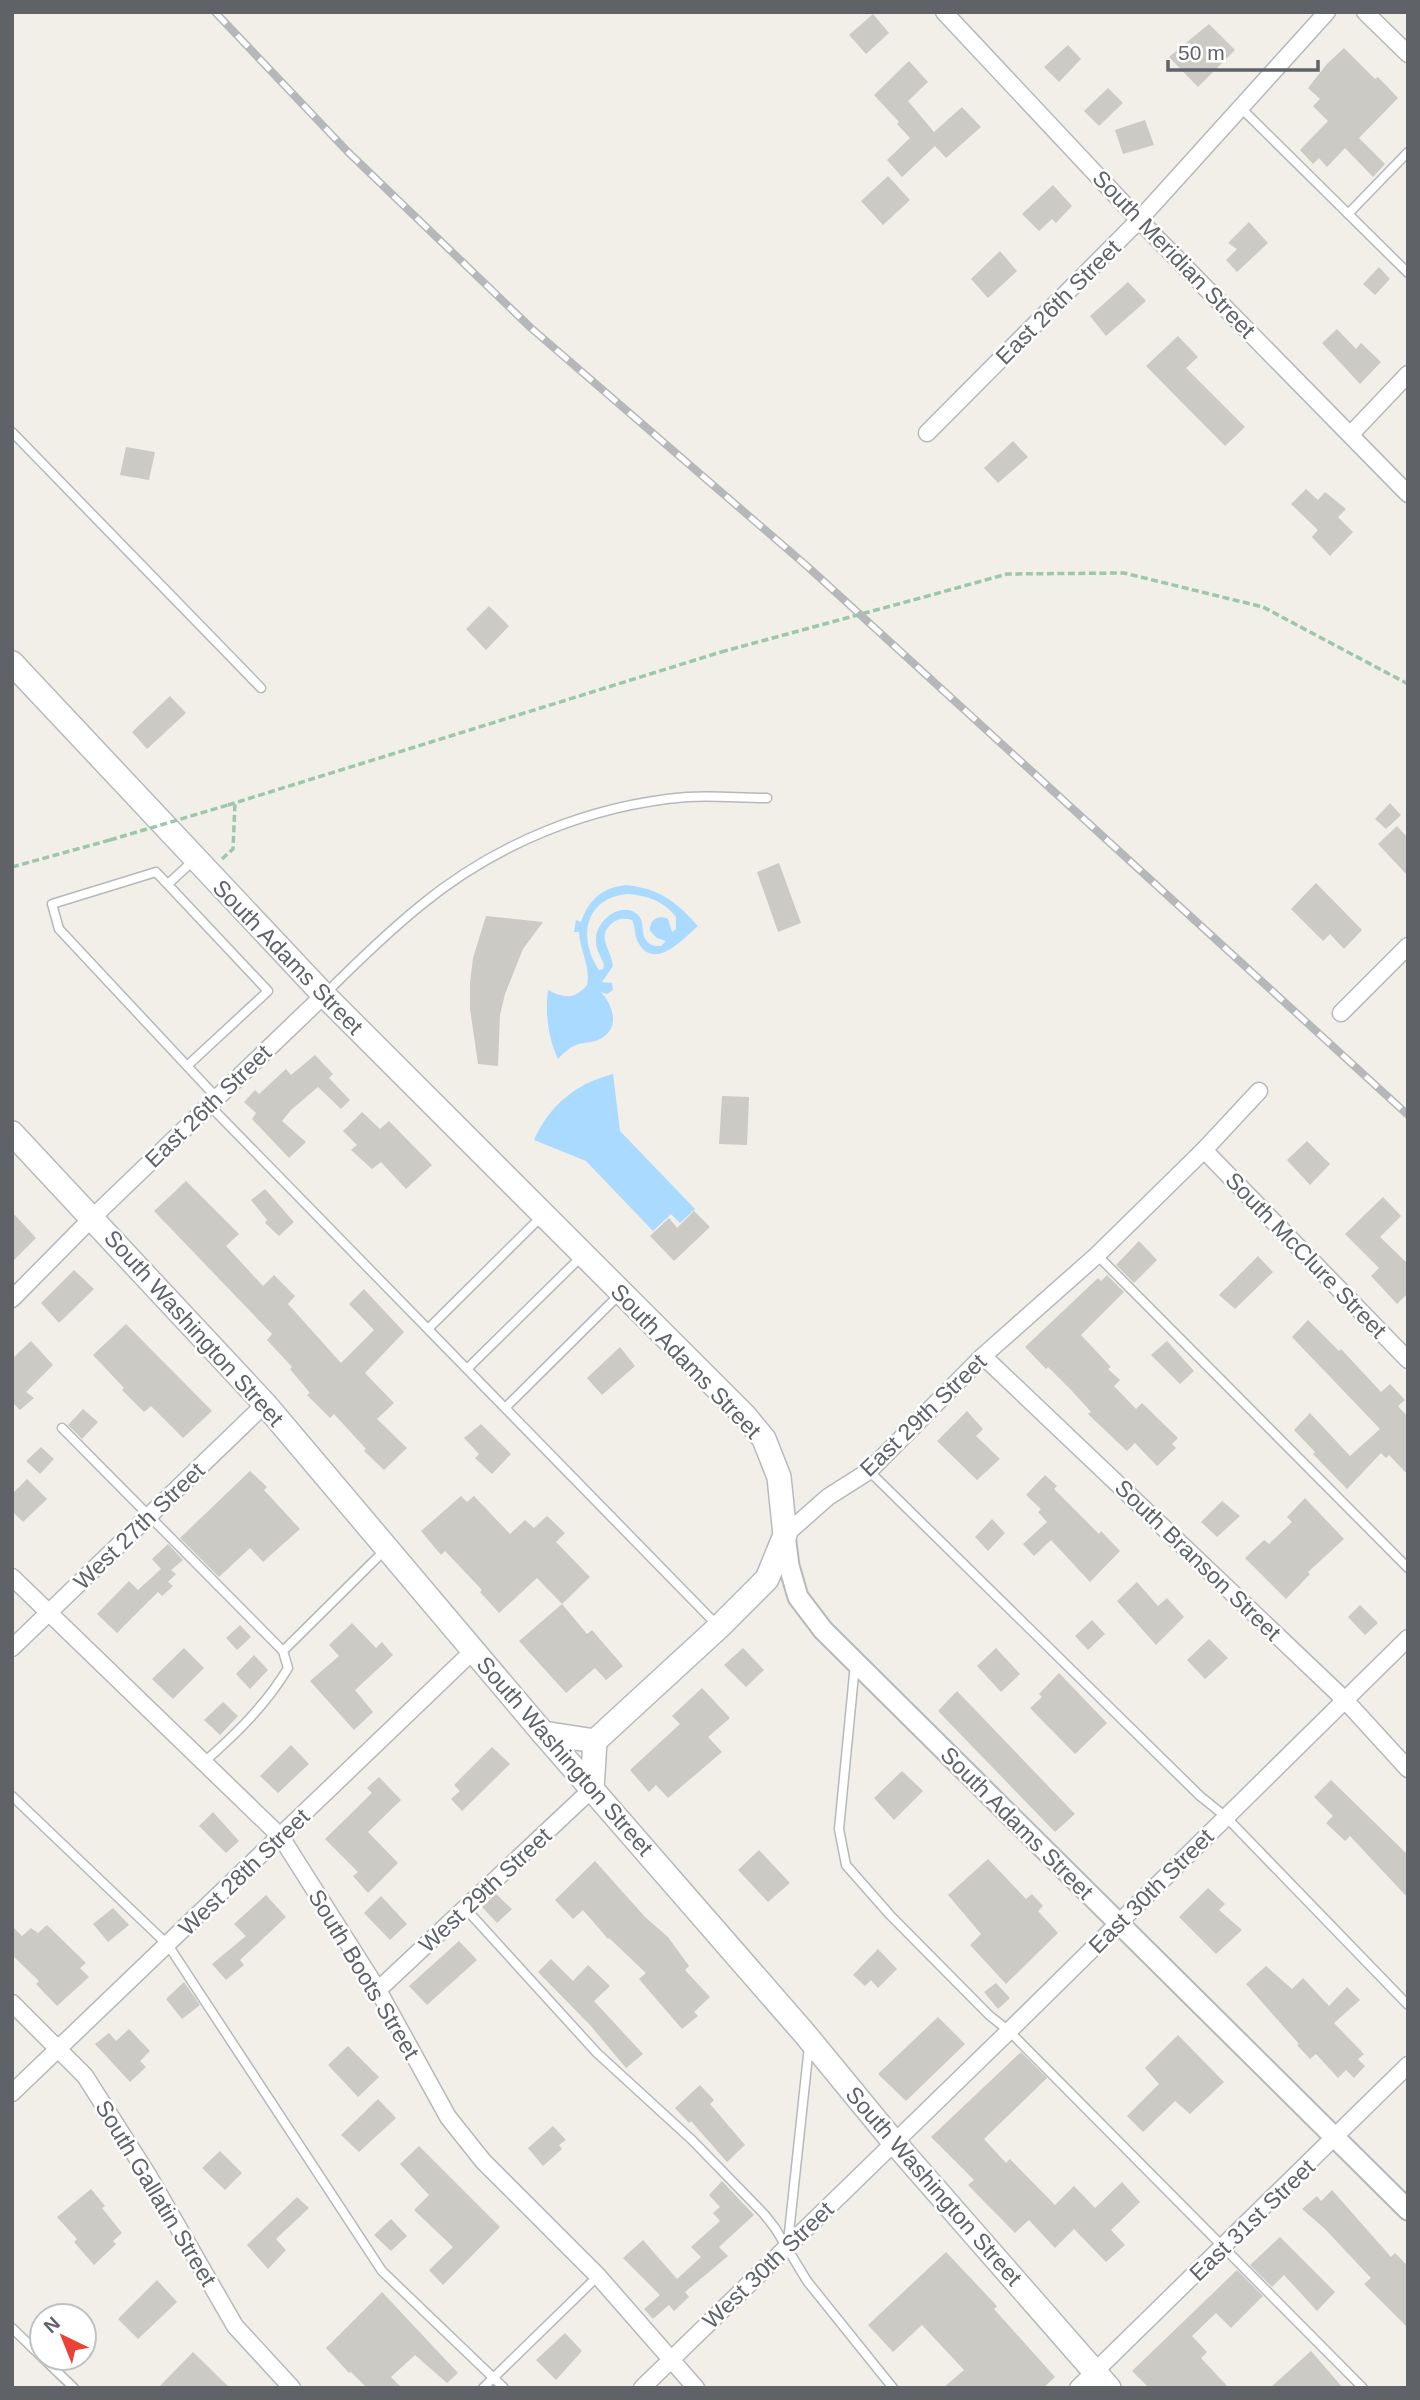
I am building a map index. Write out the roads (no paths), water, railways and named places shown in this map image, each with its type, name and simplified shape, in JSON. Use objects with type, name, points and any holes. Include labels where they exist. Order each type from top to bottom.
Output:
[{"type":"main road","name":"South Adams Street","points":[[12,663],[324,995],[542,1216],[745,1416],[764,1439],[779,1477],[785,1535]]},
{"type":"main road","name":"South Washington Street","points":[[12,1133],[265,1405],[543,1733],[810,2040],[1094,2383]]},
{"type":"main road","name":"East 29th Street","points":[[595,1741],[719,1627],[766,1579],[785,1535]]},
{"type":"main road","points":[[543,1733],[595,1741],[593,1789]]},
{"type":"street","name":"South Meridian Street","points":[[944,12],[1139,220],[1408,494]]},
{"type":"street","name":"East 26th Street","points":[[927,433],[1139,220],[1327,12]]},
{"type":"street","points":[[1365,12],[1408,54]]},
{"type":"street","points":[[1351,434],[1408,374]]},
{"type":"street","points":[[1341,1013],[1408,946]]},
{"type":"street","name":"East 26th Street","points":[[12,1299],[93,1217],[324,995]]},
{"type":"street","name":"East 29th Street","points":[[785,1535],[828,1497],[869,1471],[983,1356],[1097,1255],[1204,1150],[1259,1091]]},
{"type":"street","name":"South McClure Street","points":[[1204,1150],[1408,1360]]},
{"type":"street","name":"South Branson Street","points":[[983,1356],[1345,1700],[1408,1769]]},
{"type":"street","name":"West 27th Street","points":[[12,1647],[265,1405]]},
{"type":"street","name":"South Adams Street","points":[[785,1535],[789,1566],[798,1597],[823,1630],[1408,2210]]},
{"type":"street","name":"South Boots Street","points":[[12,1577],[281,1837],[378,1990],[448,2117],[482,2161],[598,2276],[696,2388]]},
{"type":"street","name":"East 30th Street","points":[[893,2141],[1009,2031],[1408,1639]]},
{"type":"street","name":"West 28th Street","points":[[12,2093],[474,1650]]},
{"type":"street","name":"West 29th Street","points":[[378,1990],[593,1789]]},
{"type":"street","name":"South Gallatin Street","points":[[12,2003],[85,2076],[148,2175],[235,2326],[292,2388]]},
{"type":"street","name":"East 31st Street","points":[[1094,2383],[1223,2249],[1408,2065]]},
{"type":"street","name":"West 30th Street","points":[[642,2388],[893,2141]]},
{"type":"lane","points":[[1241,107],[1408,273]]},
{"type":"lane","points":[[1348,214],[1408,152]]},
{"type":"lane","points":[[12,432],[261,688]]},
{"type":"lane","points":[[324,995],[421,905],[466,873],[516,844],[567,822],[622,807],[688,797],[767,799]]},
{"type":"lane","points":[[168,884],[195,859]]},
{"type":"lane","points":[[187,1066],[268,991],[156,872],[52,904],[59,929],[187,1066],[213,1102],[719,1627]]},
{"type":"lane","points":[[429,1328],[542,1216]]},
{"type":"lane","points":[[468,1368],[583,1255]]},
{"type":"lane","points":[[1097,1255],[1408,1568]]},
{"type":"lane","points":[[506,1407],[621,1293]]},
{"type":"lane","points":[[62,1428],[283,1651],[288,1668],[278,1685],[236,1733],[203,1763]]},
{"type":"lane","points":[[869,1471],[1200,1796],[1226,1817],[1408,2005]]},
{"type":"lane","points":[[283,1651],[387,1548]]},
{"type":"lane","points":[[855,1662],[839,1829],[846,1865],[898,1924],[989,2015],[1009,2031],[1363,2388]]},
{"type":"lane","points":[[12,1796],[168,1945],[382,2270],[504,2388]]},
{"type":"lane","points":[[466,1908],[597,2053],[692,2140],[764,2214],[807,2281],[893,2388]]},
{"type":"lane","points":[[787,2248],[810,2040]]},
{"type":"lane","points":[[483,2388],[598,2276]]},
{"type":"lane","points":[[12,2328],[28,2343]]},
{"type":"lane","points":[[58,2372],[74,2388]]},
{"type":"water","points":[[626,885],[658,893],[674,903],[698,926],[677,945],[660,954],[652,954],[638,942],[632,920],[621,919],[611,924],[605,939],[613,966],[602,982],[612,983],[613,990],[607,994],[601,992],[612,1011],[610,1030],[595,1041],[573,1046],[558,1059],[548,1025],[548,990],[569,996],[578,993],[587,985],[588,972],[579,932],[574,932],[576,920],[581,922],[592,901],[603,892]],"holes":[[[635,895],[655,900],[667,907],[676,917],[676,929],[672,932],[668,919],[655,919],[650,931],[657,938],[666,941],[661,946],[655,946],[644,937],[637,914],[624,910],[611,914],[597,931],[596,945],[604,964],[603,969],[599,970],[588,945],[589,921],[602,903],[614,897]]]},
{"type":"water","points":[[613,1074],[620,1131],[695,1209],[680,1223],[671,1214],[653,1231],[586,1161],[534,1140],[548,1116],[565,1098],[599,1078]]},
{"type":"railway","points":[[215,12],[347,151],[531,328],[808,567],[1408,1115]]}]
